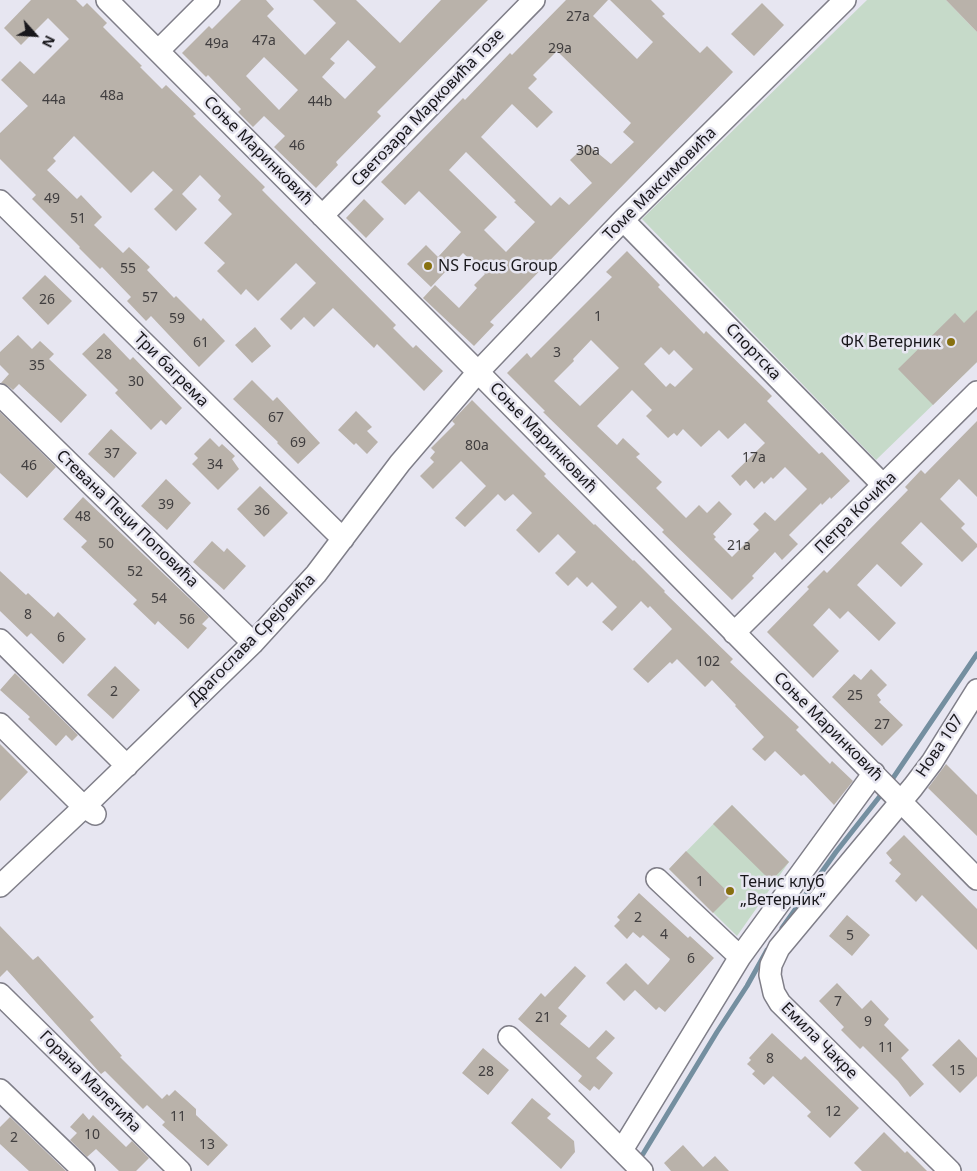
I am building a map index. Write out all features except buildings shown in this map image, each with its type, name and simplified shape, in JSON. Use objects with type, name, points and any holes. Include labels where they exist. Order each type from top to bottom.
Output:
[{"type":"street","name":"Соње Маринковић","points":[[107,0],[478,372],[977,879]]},
{"type":"street","points":[[158,51],[209,0]]},
{"type":"street","name":"Светозара Марковића Тозе","points":[[322,216],[534,0]]},
{"type":"street","name":"Томе Максимовића","points":[[478,372],[623,220],[845,0]]},
{"type":"street","name":"Три багрема","points":[[0,201],[343,539]]},
{"type":"street","name":"Спортска","points":[[623,220],[884,485]]},
{"type":"street","name":"Драгослава Срејовића","points":[[0,886],[90,810],[128,766],[253,643],[316,574],[400,463],[478,372]]},
{"type":"street","name":"Петра Кочића","points":[[734,633],[977,392]]},
{"type":"street","name":"Стевана Пеци Поповића","points":[[0,395],[253,643]]},
{"type":"street","points":[[0,640],[128,766]]},
{"type":"street","name":"Нова 107","points":[[901,801],[932,762],[977,690]]},
{"type":"street","points":[[0,724],[90,810]]},
{"type":"street","points":[[622,1150],[740,957],[874,773]]},
{"type":"street","name":"Емила Чакре","points":[[901,801],[779,948],[771,965],[771,983],[780,1003],[950,1171]]},
{"type":"street","points":[[657,879],[740,957]]},
{"type":"street","name":"Горана Малетића","points":[[0,994],[180,1171]]},
{"type":"street","points":[[509,1037],[642,1171]]},
{"type":"street","points":[[0,1090],[84,1171]]},
{"type":"green space","points":[[867,0],[946,0],[977,32],[977,362],[876,460],[642,219]]},
{"type":"green space","name":"Тенис клуб „Ветерник”","points":[[732,805],[789,862],[737,936],[669,869]]},
{"type":"waterway","points":[[889,784],[977,654]]},
{"type":"waterway","points":[[782,928],[836,852],[884,791]]},
{"type":"waterway","points":[[643,1154],[747,986],[767,950]]},
{"type":"place","name":"NS Focus Group","points":[[428,266]]},
{"type":"place","name":"ФК Ветерник","points":[[951,342]]},
{"type":"place","name":"Тенис клуб „Ветерник”","points":[[730,891]]}]
